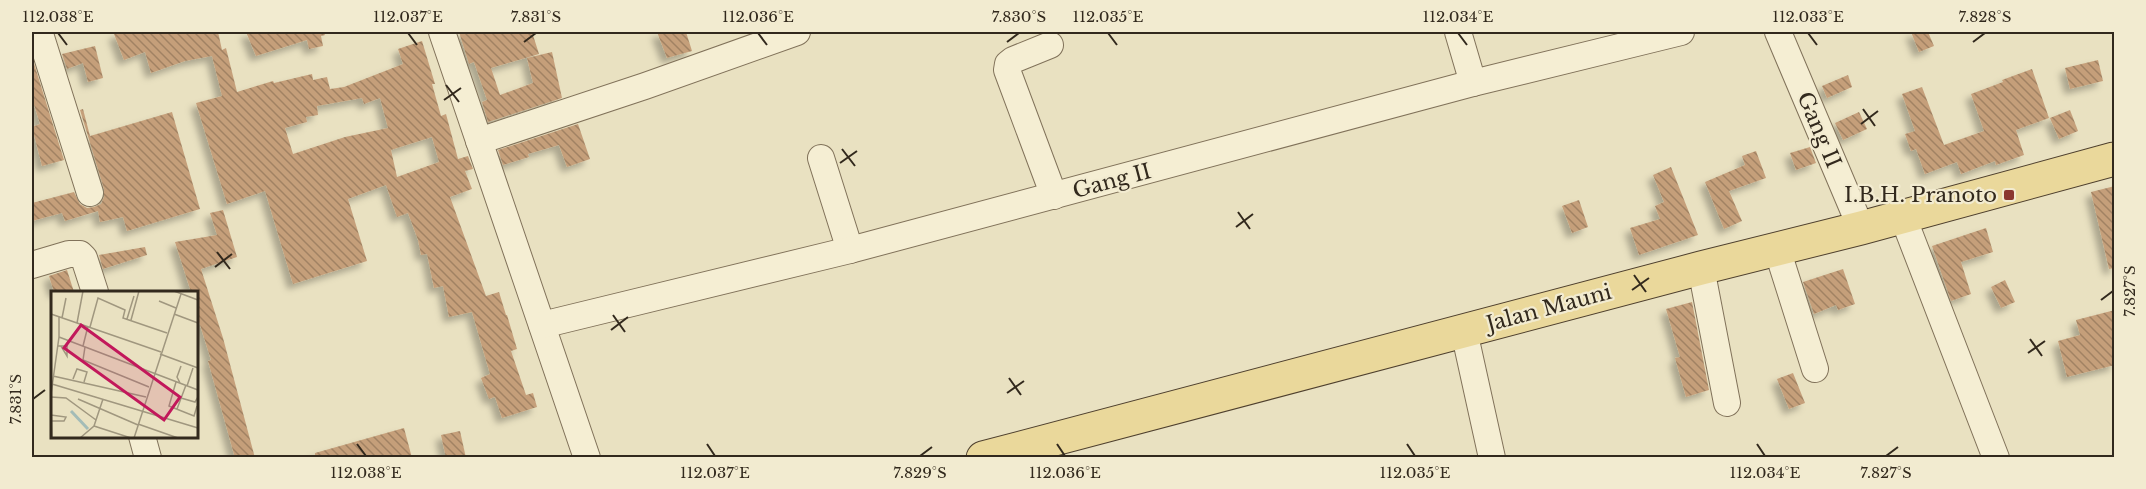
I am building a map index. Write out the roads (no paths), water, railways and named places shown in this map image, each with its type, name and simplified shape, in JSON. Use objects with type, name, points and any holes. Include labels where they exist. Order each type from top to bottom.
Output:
[{"type":"main road","name":"Jalan Mauni","points":[[983,458],[1033,452],[1230,391],[1903,217],[2115,159]]},
{"type":"street","points":[[442,32],[587,458]]},
{"type":"street","points":[[479,141],[797,32]]},
{"type":"street","points":[[1458,32],[1473,83]]},
{"type":"street","name":"Gang II","points":[[542,325],[850,250],[1473,83],[1681,32]]},
{"type":"street","name":"Gang II","points":[[1778,32],[1861,228]]},
{"type":"street","points":[[40,34],[90,194]]},
{"type":"street","points":[[1050,45],[1013,60],[1008,64],[1007,69],[1054,196]]},
{"type":"street","points":[[821,158],[850,250]]},
{"type":"street","points":[[1903,217],[1996,458]]},
{"type":"street","points":[[1777,249],[1815,369]]},
{"type":"street","points":[[32,265],[69,254],[80,254],[84,258],[95,291]]},
{"type":"street","points":[[1701,268],[1727,403]]},
{"type":"street","points":[[1464,331],[1492,458]]},
{"type":"street","points":[[143,438],[148,458]]},
{"type":"place","name":"I.B.H. Pranoto","points":[[2009,195]]}]
